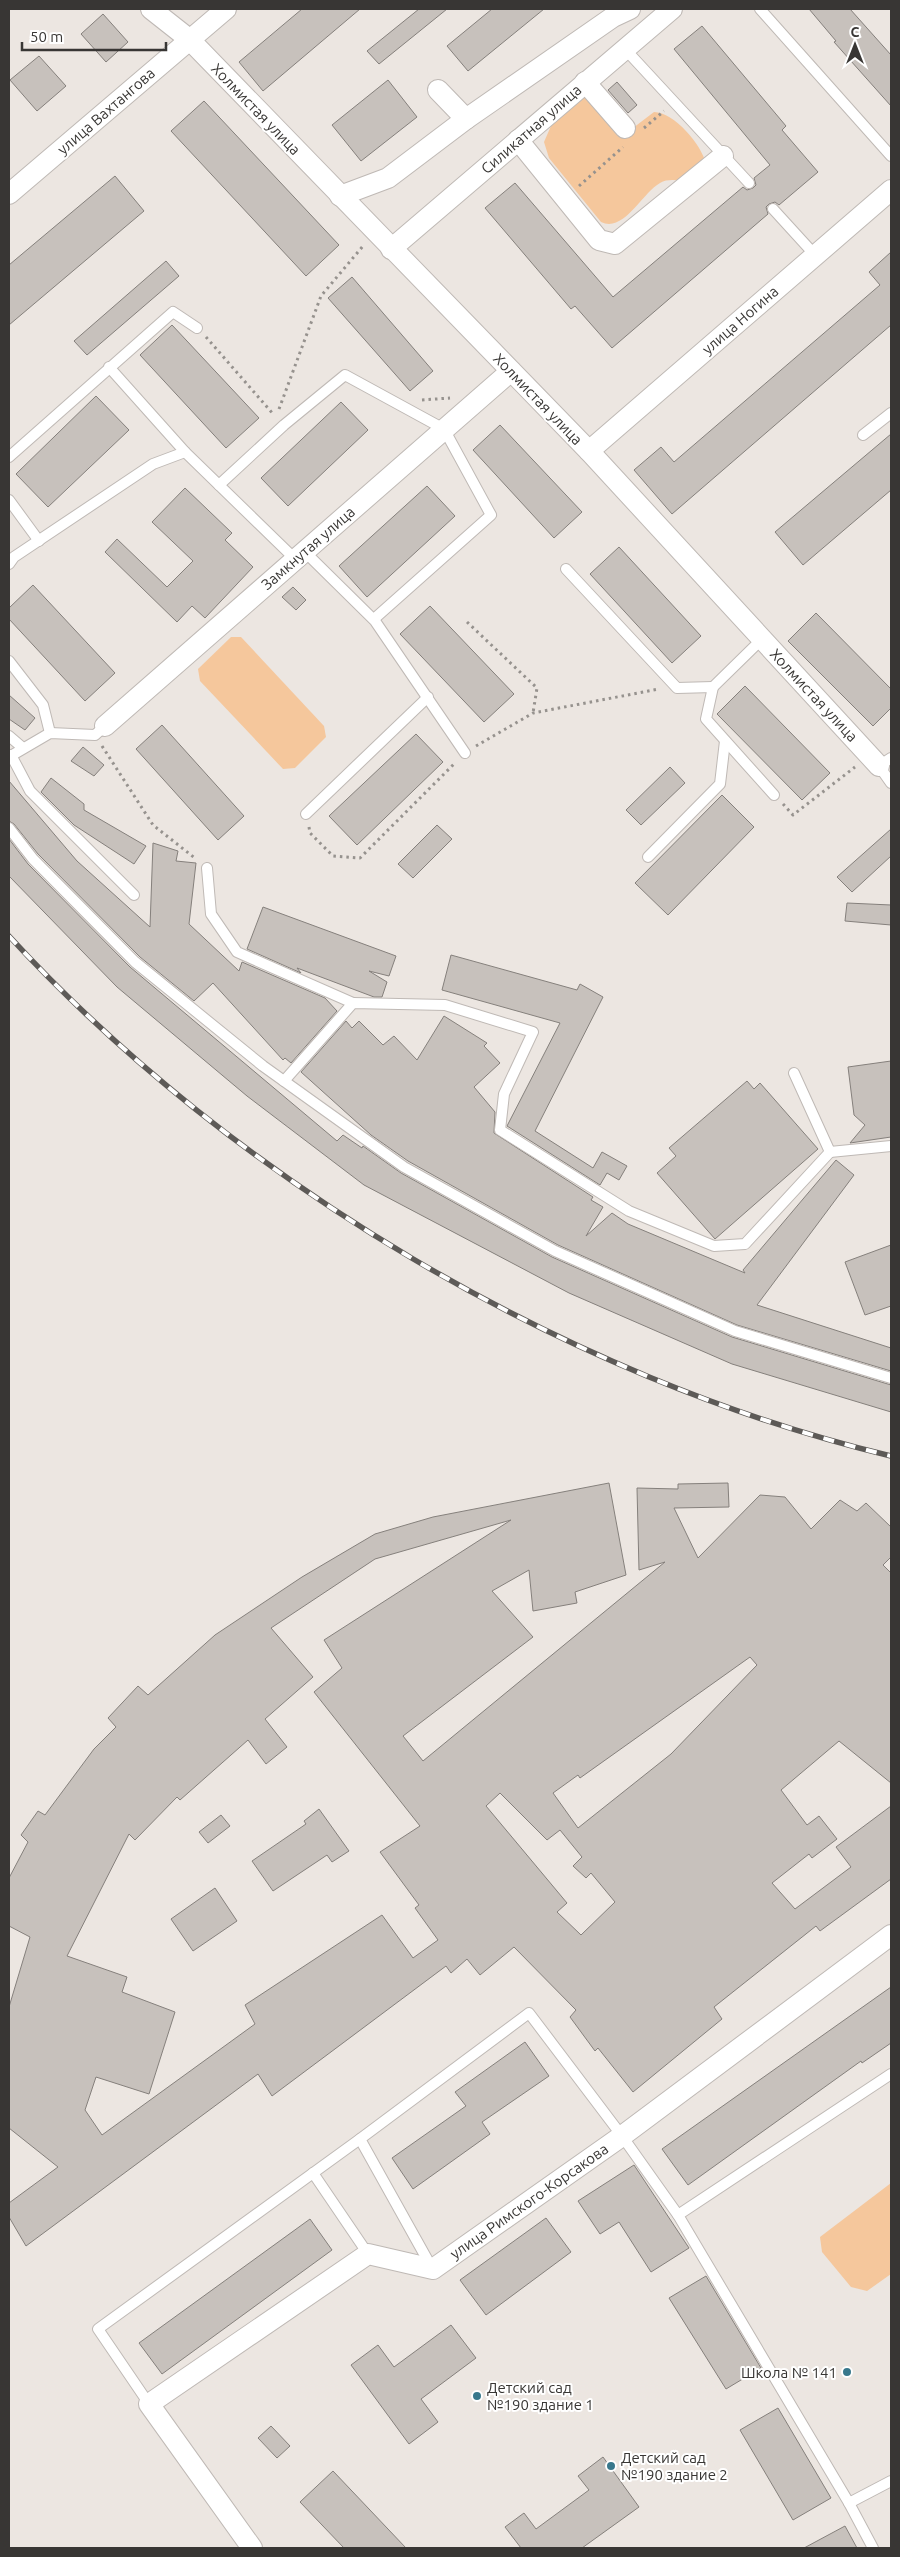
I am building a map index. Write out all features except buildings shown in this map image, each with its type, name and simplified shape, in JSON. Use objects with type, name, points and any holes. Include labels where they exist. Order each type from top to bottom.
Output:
[{"type":"street","name":"Холмистая улица","points":[[151,9],[189,39],[391,249],[512,371],[762,639],[880,760]]},
{"type":"street","name":"улица Вахтангова","points":[[9,194],[226,9]]},
{"type":"street","points":[[340,196],[388,178],[466,119],[548,61],[613,18],[630,9]]},
{"type":"street","name":"Силикатная улица","points":[[391,249],[672,9]]},
{"type":"street","points":[[585,82],[631,134]]},
{"type":"street","points":[[438,90],[466,119]]},
{"type":"street","points":[[518,140],[599,240],[615,244],[723,156]]},
{"type":"street","name":"улица Ногина","points":[[589,452],[891,190]]},
{"type":"street","name":"Замкнутая улица","points":[[100,731],[299,555],[512,371]]},
{"type":"street","name":"улица Римского-Корсакова","points":[[433,2269],[622,2136],[891,1935]]},
{"type":"street","points":[[252,2548],[150,2404],[368,2254],[433,2269]]},
{"type":"lane","points":[[760,9],[891,156]]},
{"type":"lane","points":[[625,49],[749,183]]},
{"type":"lane","points":[[774,209],[815,255]]},
{"type":"lane","points":[[9,457],[173,312],[197,328]]},
{"type":"lane","points":[[109,367],[185,452],[219,485],[374,619],[466,753]]},
{"type":"lane","points":[[219,485],[284,426],[345,375],[444,429],[492,515],[374,619]]},
{"type":"lane","points":[[863,435],[891,413]]},
{"type":"lane","points":[[9,564],[14,557],[153,464],[185,452]]},
{"type":"lane","points":[[9,500],[39,541]]},
{"type":"lane","points":[[566,569],[676,688],[713,687]]},
{"type":"lane","points":[[762,639],[713,687],[706,719],[774,795]]},
{"type":"lane","points":[[9,661],[43,705],[50,733]]},
{"type":"lane","points":[[306,814],[428,697]]},
{"type":"lane","points":[[100,731],[50,733],[10,756],[30,792],[134,895]]},
{"type":"lane","points":[[9,736],[23,748]]},
{"type":"lane","points":[[648,857],[720,784],[725,741]]},
{"type":"lane","points":[[880,760],[891,783]]},
{"type":"lane","points":[[9,828],[33,859],[135,962],[284,1081],[404,1167],[555,1252],[735,1331],[891,1378]]},
{"type":"lane","points":[[207,868],[211,914],[237,952],[353,1003],[445,1005],[533,1032],[504,1094],[500,1130],[629,1211],[714,1246],[745,1244],[830,1152],[891,1146]]},
{"type":"lane","points":[[284,1081],[353,1003]]},
{"type":"lane","points":[[794,1073],[830,1152]]},
{"type":"lane","points":[[150,2404],[98,2329],[360,2139],[529,2013],[622,2136],[678,2215],[849,2503],[873,2548]]},
{"type":"lane","points":[[678,2215],[891,2074]]},
{"type":"lane","points":[[360,2139],[433,2269]]},
{"type":"lane","points":[[313,2173],[368,2254]]},
{"type":"lane","points":[[849,2503],[891,2481]]},
{"type":"path","points":[[565,198],[631,134],[674,102]]},
{"type":"path","points":[[197,328],[276,417],[321,296],[375,232]]},
{"type":"path","points":[[395,402],[483,395]]},
{"type":"path","points":[[467,622],[538,688],[533,713]]},
{"type":"path","points":[[306,814],[310,833],[332,856],[360,858],[466,753],[533,713],[674,686]]},
{"type":"path","points":[[100,731],[152,824],[207,868]]},
{"type":"path","points":[[774,795],[793,815],[880,760]]},
{"type":"shaded area","points":[[585,97],[633,128],[654,112],[670,117],[693,139],[706,164],[683,181],[668,180],[660,183],[625,217],[617,222],[609,224],[601,222],[549,158],[544,142],[551,126]]},
{"type":"shaded area","points":[[231,637],[241,637],[324,726],[326,737],[295,768],[283,769],[200,681],[198,669]]},
{"type":"shaded area","points":[[891,2183],[891,2274],[867,2291],[851,2287],[822,2252],[820,2237]]},
{"type":"railway","points":[[9,936],[98,1026],[196,1110],[302,1188],[413,1259],[529,1322],[649,1377],[770,1422],[891,1456]]},
{"type":"place","name":"Школа № 141","points":[[847,2372]]},
{"type":"place","name":"Детский сад №190 здание 1","points":[[477,2396]]},
{"type":"place","name":"Детский сад №190 здание 2","points":[[611,2466]]}]
